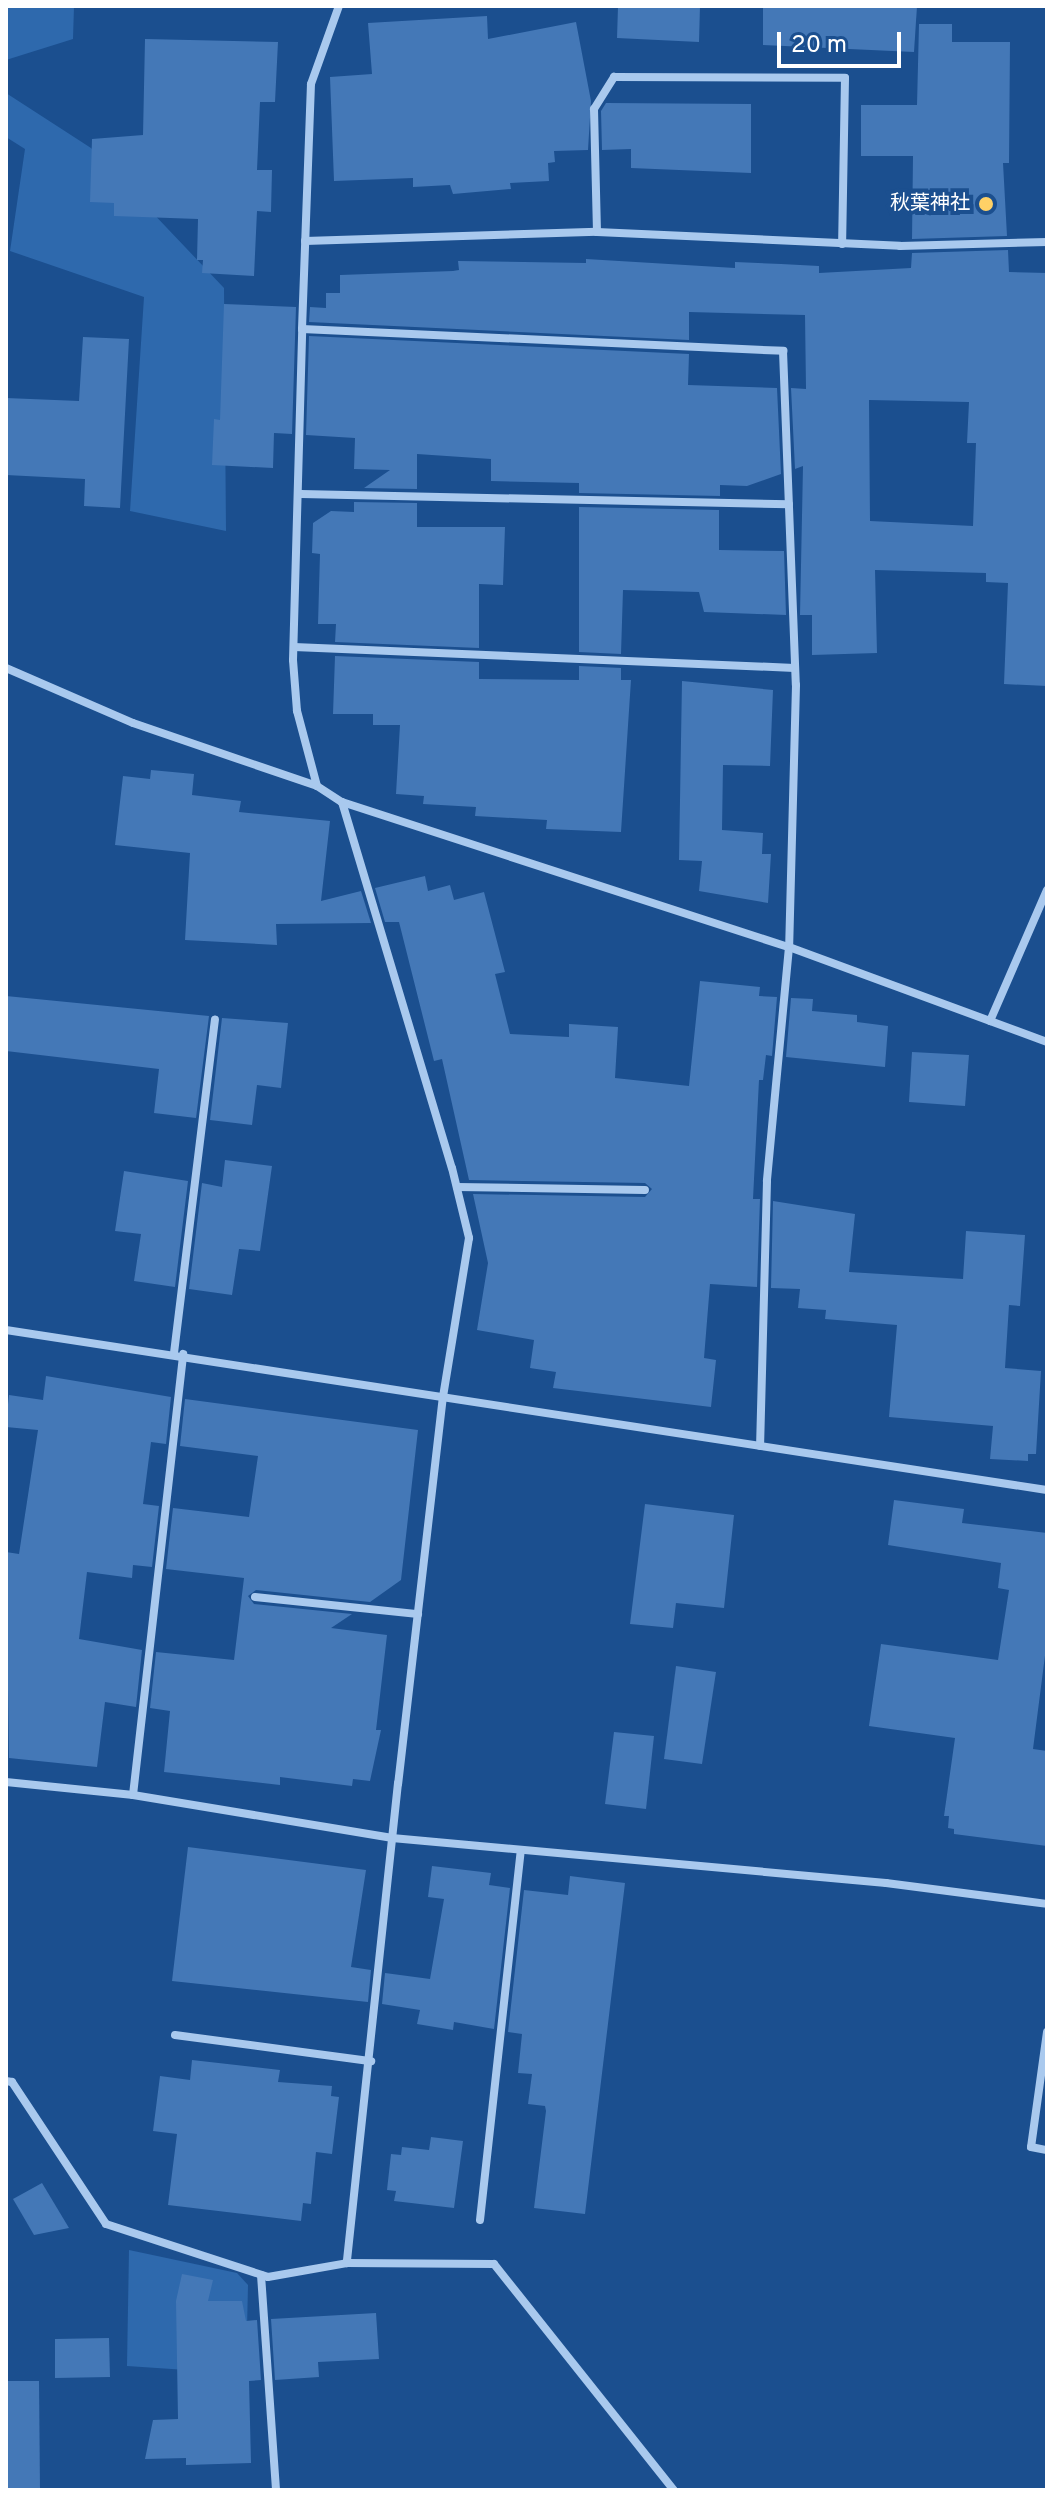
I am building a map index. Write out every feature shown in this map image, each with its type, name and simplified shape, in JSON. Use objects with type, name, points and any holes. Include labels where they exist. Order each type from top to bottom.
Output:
[{"type":"street","points":[[317,786],[297,711],[294,647],[301,494],[302,329],[311,84],[339,6]]},
{"type":"street","points":[[597,232],[594,109],[614,77],[845,78],[842,244]]},
{"type":"street","points":[[305,241],[597,232],[842,244],[1047,242]]},
{"type":"street","points":[[302,329],[783,351],[795,668],[789,947],[767,1181],[760,1446]]},
{"type":"street","points":[[301,494],[789,504]]},
{"type":"street","points":[[294,647],[795,668]]},
{"type":"street","points":[[6,668],[133,723],[317,786],[342,802],[789,947],[1047,1042]]},
{"type":"street","points":[[342,802],[457,1187],[469,1238],[443,1396],[347,2263]]},
{"type":"street","points":[[990,1021],[1047,890]]},
{"type":"street","points":[[133,1795],[215,1020]]},
{"type":"street","points":[[457,1187],[645,1190]]},
{"type":"street","points":[[6,1330],[179,1354],[1047,1490]]},
{"type":"street","points":[[255,1597],[418,1614]]},
{"type":"street","points":[[6,1782],[133,1795],[392,1838],[886,1883],[1047,1904]]},
{"type":"street","points":[[480,2220],[521,1851]]},
{"type":"street","points":[[1047,2032],[1031,2147],[1047,2150]]},
{"type":"street","points":[[175,2035],[371,2061]]},
{"type":"street","points":[[6,2081],[12,2082],[106,2224],[261,2275],[347,2263],[494,2264],[674,2490]]},
{"type":"street","points":[[261,2275],[276,2490]]},
{"type":"shaded area","points":[[6,6],[74,6],[73,39],[6,60]]},
{"type":"shaded area","points":[[6,93],[91,148],[224,288],[226,531],[130,511],[144,297],[10,251],[25,149],[6,137]]},
{"type":"shaded area","points":[[129,2250],[237,2273],[248,2285],[246,2374],[127,2366]]},
{"type":"building","points":[[618,6],[700,6],[699,42],[617,38]]},
{"type":"building","points":[[763,6],[917,6],[914,52],[763,45]]},
{"type":"building","points":[[487,16],[488,39],[576,22],[591,101],[588,150],[554,151],[555,162],[548,163],[549,181],[510,183],[511,189],[453,194],[450,185],[413,187],[413,178],[334,181],[330,77],[372,74],[368,23]]},
{"type":"building","points":[[919,24],[952,24],[952,42],[1010,42],[1009,163],[1003,163],[1007,236],[912,239],[913,156],[861,156],[861,105],[917,105]]},
{"type":"building","points":[[145,39],[278,42],[275,102],[260,102],[257,170],[272,170],[271,212],[257,211],[254,276],[202,273],[203,260],[197,260],[198,219],[114,216],[114,203],[90,202],[92,139],[143,135]]},
{"type":"building","points":[[606,103],[751,104],[751,173],[631,168],[631,149],[602,150],[601,111]]},
{"type":"building","points":[[1008,250],[1009,272],[1047,273],[1047,686],[1004,684],[1008,583],[986,582],[986,573],[875,570],[877,653],[812,655],[812,615],[800,615],[803,466],[795,469],[791,388],[806,389],[805,315],[689,312],[689,340],[309,322],[310,307],[326,308],[326,293],[340,293],[340,275],[453,271],[459,270],[458,261],[586,263],[586,259],[735,268],[735,262],[819,266],[819,273],[911,268],[912,253]],"holes":[[[869,400],[969,402],[967,443],[976,443],[973,526],[870,521]]]},
{"type":"building","points":[[224,304],[296,307],[292,434],[274,433],[273,468],[212,465],[214,419],[220,420]]},
{"type":"building","points":[[309,336],[689,354],[688,385],[777,388],[781,474],[747,486],[720,485],[720,496],[579,493],[579,483],[491,481],[491,459],[417,454],[417,489],[364,488],[390,470],[354,469],[355,438],[306,435]]},
{"type":"building","points":[[83,337],[129,339],[120,508],[84,506],[85,479],[6,475],[6,398],[79,401]]},
{"type":"building","points":[[354,502],[417,503],[417,527],[505,527],[503,585],[479,584],[479,648],[335,642],[336,624],[318,624],[320,554],[312,553],[313,523],[331,511],[354,512]]},
{"type":"building","points":[[579,507],[719,510],[719,550],[784,551],[786,615],[704,612],[699,592],[623,590],[621,654],[579,652]]},
{"type":"building","points":[[335,656],[479,662],[479,679],[579,680],[579,666],[621,668],[621,680],[631,680],[621,832],[546,829],[547,820],[475,816],[476,807],[423,804],[424,796],[396,794],[400,725],[373,725],[373,714],[333,714]]},
{"type":"building","points":[[682,681],[773,690],[770,766],[723,765],[722,830],[763,833],[762,854],[771,854],[768,903],[699,891],[702,861],[679,860]]},
{"type":"building","points":[[151,770],[194,774],[192,795],[241,801],[239,812],[330,821],[321,901],[361,891],[371,923],[276,924],[277,945],[185,940],[190,853],[115,845],[123,776],[150,779]]},
{"type":"building","points":[[425,876],[428,891],[450,885],[454,900],[484,892],[505,972],[495,974],[510,1034],[569,1037],[569,1024],[618,1027],[615,1078],[689,1086],[700,981],[760,987],[759,996],[777,997],[772,1056],[766,1055],[763,1080],[759,1080],[753,1199],[760,1199],[757,1287],[710,1284],[704,1358],[716,1360],[711,1407],[553,1388],[556,1372],[530,1368],[534,1340],[477,1330],[488,1263],[473,1194],[645,1197],[652,1189],[645,1183],[469,1180],[442,1059],[434,1061],[399,922],[385,922],[375,888]]},
{"type":"building","points":[[6,996],[209,1016],[196,1118],[154,1113],[159,1069],[6,1051]]},
{"type":"building","points":[[791,998],[813,999],[812,1011],[857,1015],[857,1022],[888,1026],[885,1067],[786,1057]]},
{"type":"building","points":[[222,1018],[288,1023],[281,1088],[257,1085],[252,1125],[210,1120]]},
{"type":"building","points":[[912,1052],[969,1055],[965,1106],[909,1102]]},
{"type":"building","points":[[225,1160],[272,1166],[260,1251],[239,1249],[232,1295],[189,1289],[202,1183],[222,1187]]},
{"type":"building","points":[[124,1171],[188,1181],[175,1287],[134,1281],[141,1234],[115,1231]]},
{"type":"building","points":[[773,1201],[855,1214],[849,1272],[963,1279],[966,1231],[1025,1235],[1020,1306],[1009,1305],[1005,1368],[1041,1371],[1036,1454],[1028,1454],[1028,1461],[990,1459],[993,1426],[889,1417],[897,1325],[825,1319],[826,1310],[798,1308],[800,1289],[771,1288]]},
{"type":"building","points":[[46,1376],[171,1397],[166,1444],[151,1442],[143,1504],[159,1506],[152,1567],[133,1565],[132,1578],[87,1572],[79,1639],[142,1650],[136,1707],[105,1702],[97,1767],[9,1758],[6,1552],[19,1554],[38,1430],[6,1427],[6,1422],[9,1395],[43,1400]]},
{"type":"building","points":[[185,1399],[418,1430],[401,1580],[370,1602],[256,1590],[248,1596],[254,1604],[352,1614],[331,1628],[387,1635],[376,1730],[381,1730],[370,1781],[353,1779],[352,1786],[280,1777],[280,1785],[164,1772],[170,1711],[150,1708],[156,1652],[234,1660],[244,1578],[166,1569],[173,1508],[249,1517],[258,1456],[180,1446]]},
{"type":"building","points":[[894,1500],[964,1509],[962,1523],[1047,1533],[1047,1640],[1033,1749],[1047,1751],[1047,1846],[954,1834],[954,1829],[948,1828],[949,1816],[944,1816],[955,1738],[869,1726],[881,1644],[998,1660],[1009,1590],[998,1588],[1001,1563],[888,1545]]},
{"type":"building","points":[[645,1504],[734,1515],[724,1608],[676,1603],[673,1628],[630,1624]]},
{"type":"building","points":[[676,1666],[716,1672],[702,1764],[664,1759]]},
{"type":"building","points":[[614,1732],[654,1736],[646,1809],[605,1804]]},
{"type":"building","points":[[188,1847],[366,1870],[351,1967],[371,1970],[368,2002],[172,1981]]},
{"type":"building","points":[[432,1866],[491,1873],[489,1885],[510,1888],[494,2029],[454,2022],[453,2030],[417,2024],[420,2010],[382,2004],[385,1973],[430,1979],[444,1899],[428,1897]]},
{"type":"building","points":[[570,1876],[625,1883],[585,2214],[534,2208],[546,2111],[545,2106],[528,2104],[532,2074],[518,2073],[522,2034],[508,2032],[524,1890],[568,1895]]},
{"type":"building","points":[[192,2060],[280,2070],[278,2082],[332,2086],[331,2096],[339,2097],[332,2154],[316,2152],[311,2204],[303,2203],[301,2221],[168,2205],[177,2134],[153,2131],[160,2076],[190,2080]]},
{"type":"building","points":[[431,2137],[463,2141],[454,2208],[394,2201],[396,2191],[387,2190],[391,2154],[401,2155],[402,2147],[429,2150]]},
{"type":"building","points":[[42,2183],[69,2228],[34,2235],[13,2199]]},
{"type":"building","points":[[182,2274],[213,2280],[208,2301],[242,2301],[246,2321],[257,2320],[261,2380],[249,2381],[251,2463],[186,2465],[186,2458],[145,2459],[153,2420],[178,2419],[176,2301]]},
{"type":"building","points":[[376,2313],[379,2359],[318,2362],[319,2377],[275,2380],[271,2319]]},
{"type":"building","points":[[109,2338],[110,2377],[55,2378],[55,2339]]},
{"type":"building","points":[[6,2381],[39,2381],[40,2490],[6,2490]]},
{"type":"place","name":"秋葉神社","points":[[986,204]]}]
